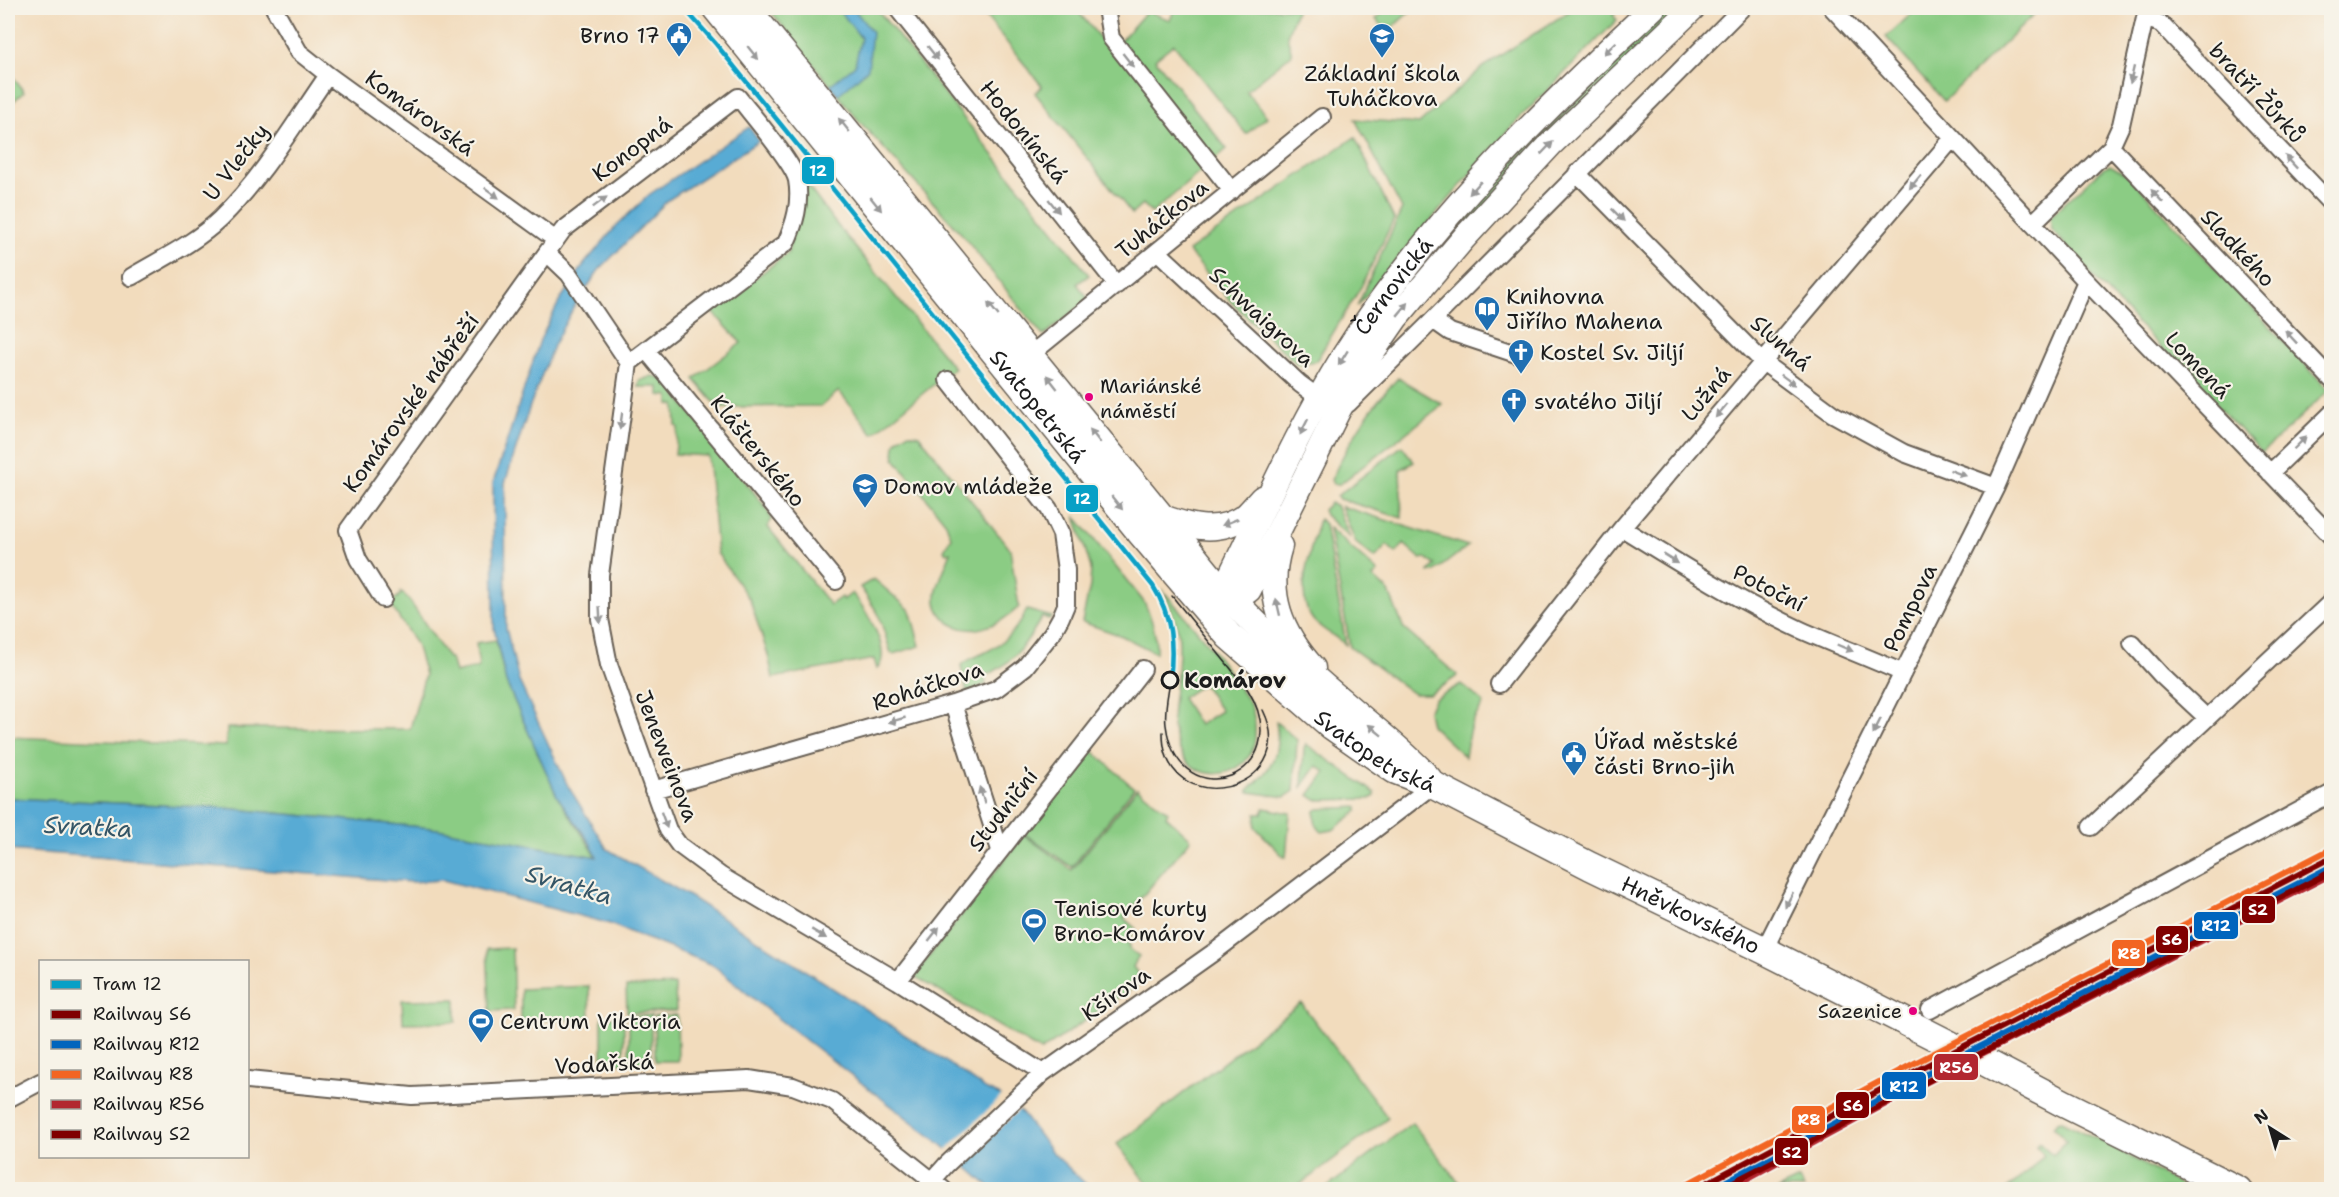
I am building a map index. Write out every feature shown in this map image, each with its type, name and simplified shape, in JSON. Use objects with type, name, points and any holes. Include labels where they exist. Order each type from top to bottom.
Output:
[{"type":"main road","name":"Svatopetrská","points":[[716,8],[1133,523],[1219,606],[1273,643],[1404,753],[1433,784]]},
{"type":"main road","name":"Svatopetrská","points":[[746,8],[1030,355],[1157,515],[1251,656],[1332,726],[1395,770],[1433,784]]},
{"type":"main road","name":"Černovická","points":[[1219,606],[1274,486],[1328,405],[1380,302],[1446,220],[1532,125],[1653,8]]},
{"type":"main road","name":"Černovická","points":[[1298,492],[1328,405],[1362,367],[1396,318],[1464,238],[1551,144],[1693,8]]},
{"type":"main road","points":[[1157,515],[1200,528],[1224,526],[1245,516],[1274,486]]},
{"type":"main road","points":[[1219,606],[1249,590],[1298,492]]},
{"type":"main road","points":[[1298,492],[1277,558],[1275,591],[1277,609],[1283,627],[1305,660],[1346,706]]},
{"type":"main road","name":"Hněvkovského","points":[[1433,784],[1590,866],[1950,1045]]},
{"type":"main road","points":[[1983,1061],[2062,1103],[2238,1190]]},
{"type":"street","name":"Komárovská","points":[[274,8],[299,52],[444,159],[551,246]]},
{"type":"street","name":"Hodonínská","points":[[897,8],[1117,285]]},
{"type":"street","points":[[1106,8],[1111,38],[1232,191]]},
{"type":"street","name":"Černovická","points":[[1328,405],[1366,387],[1742,8]]},
{"type":"street","name":"Lomená","points":[[1832,8],[2086,281],[2331,537]]},
{"type":"street","name":"bratří Žůrků","points":[[2111,147],[2121,126],[2145,18],[2161,24],[2331,205]]},
{"type":"street","name":"U Vlečky","points":[[131,277],[179,249],[219,220],[254,183],[328,75]]},
{"type":"street","name":"Konopná","points":[[551,246],[563,230],[738,97],[778,149],[796,177],[798,194],[796,218],[786,243],[646,350]]},
{"type":"street","name":"Tuháčkova","points":[[1030,355],[1322,117]]},
{"type":"street","name":"Lužná","points":[[1500,684],[1622,528],[1953,138]]},
{"type":"street","points":[[2033,223],[2111,147]]},
{"type":"street","name":"Sladkého","points":[[2111,147],[2331,380]]},
{"type":"street","name":"Slunná","points":[[1577,173],[1763,362],[1833,414],[1904,453],[1996,487]]},
{"type":"street","points":[[551,246],[629,363],[646,350]]},
{"type":"street","name":"Komárovské nábřeží","points":[[383,599],[358,559],[348,530],[551,246]]},
{"type":"street","name":"Schwaigrova","points":[[1158,252],[1328,405]]},
{"type":"street","name":"Pompova","points":[[1764,951],[1996,487],[2086,281]]},
{"type":"street","points":[[1433,321],[1450,332],[1519,355]]},
{"type":"street","name":"Klášterského","points":[[646,350],[836,581]]},
{"type":"street","name":"Jeneweinova","points":[[629,363],[600,575],[600,619],[609,665],[668,830],[679,845],[721,876],[898,981],[1043,1073]]},
{"type":"street","name":"Roháčkova","points":[[653,790],[953,704],[996,689],[1025,667],[1052,633],[1066,605],[1066,570],[1061,534],[1048,509],[948,380]]},
{"type":"street","points":[[2270,473],[2331,413]]},
{"type":"street","name":"Potoční","points":[[1622,528],[1700,577],[1801,630],[1903,673]]},
{"type":"street","points":[[2091,827],[2331,601]]},
{"type":"street","points":[[2132,642],[2161,675],[2207,718]]},
{"type":"street","name":"Studniční","points":[[898,981],[1143,669]]},
{"type":"street","points":[[953,704],[1000,850]]},
{"type":"street","name":"Kšírova","points":[[933,1186],[950,1162],[1043,1073],[1227,943],[1433,784]]},
{"type":"street","points":[[1930,1010],[2331,793]]},
{"type":"street","name":"Vodařská","points":[[249,1080],[412,1096],[748,1079],[772,1081],[793,1086],[832,1101],[933,1186]]},
{"type":"street","points":[[8,1099],[39,1083]]},
{"type":"green space","points":[[768,8],[876,8],[1089,275],[1077,284],[1089,299],[1043,336],[960,232],[859,121]]},
{"type":"green space","points":[[979,8],[1075,8],[1111,51],[1147,11],[1170,20],[1175,8],[1297,8],[1287,36],[1292,54],[1246,91],[1267,117],[1246,134],[1174,44],[1155,59],[1227,149],[1152,213],[1143,204],[1132,214],[1035,93],[1042,86]]},
{"type":"green space","points":[[1388,8],[1414,8],[1387,32],[1376,19]]},
{"type":"green space","points":[[1574,8],[1621,8],[1613,15],[1617,20],[1512,126],[1357,306],[1402,209],[1355,119],[1419,124],[1484,66]]},
{"type":"green space","points":[[1665,8],[1681,8],[1352,357],[1395,296],[1507,164]]},
{"type":"green space","points":[[1918,8],[2041,8],[1944,101],[1886,37]]},
{"type":"green space","points":[[8,70],[24,92],[8,106]]},
{"type":"green space","points":[[1355,137],[1394,219],[1361,287],[1316,361],[1298,365],[1231,302],[1188,251]]},
{"type":"green space","points":[[787,158],[833,220],[954,368],[873,434],[839,391],[821,406],[718,407],[694,379],[741,343],[712,311],[788,253],[796,208]]},
{"type":"green space","points":[[2110,165],[2128,175],[2329,390],[2262,453],[2107,292],[2052,230],[2050,218],[2053,214],[2104,167]]},
{"type":"green space","points":[[652,376],[663,378],[767,509],[771,519],[768,527],[830,605],[841,597],[843,600],[852,593],[870,619],[880,641],[882,652],[877,669],[874,659],[773,678],[750,600],[717,553],[708,456],[675,454],[678,427],[676,426],[675,405],[669,404],[669,396],[659,395],[659,387],[638,387],[639,381]]},
{"type":"green space","points":[[1398,378],[1442,404],[1340,484],[1333,484],[1331,480],[1360,426]]},
{"type":"green space","points":[[909,433],[919,435],[1010,549],[1019,607],[1002,620],[983,628],[963,629],[953,625],[940,614],[936,592],[951,552],[946,553],[944,550],[951,537],[946,523],[895,459],[896,443]]},
{"type":"green space","points":[[1402,446],[1414,462],[1400,470],[1402,518],[1339,499],[1337,496]]},
{"type":"green space","points":[[1330,503],[1336,505],[1350,538],[1325,515],[1323,510]]},
{"type":"green space","points":[[1341,506],[1468,546],[1434,572],[1429,572],[1435,565],[1426,558],[1421,559],[1404,544],[1396,553],[1387,545],[1375,558],[1356,543]]},
{"type":"green space","points":[[1075,516],[1144,602],[1156,639],[1156,653],[1122,636],[1082,622],[1090,586],[1091,568]]},
{"type":"green space","points":[[1319,519],[1325,524],[1346,645],[1316,623],[1305,601],[1304,587],[1308,558]]},
{"type":"green space","points":[[1329,528],[1378,572],[1373,577],[1389,592],[1404,629],[1457,675],[1456,677],[1430,694],[1414,694],[1350,647]]},
{"type":"green space","points":[[874,579],[910,610],[920,646],[891,653],[878,613],[860,587]]},
{"type":"green space","points":[[1162,589],[1219,658],[1252,709],[1255,731],[1253,748],[1245,762],[1228,772],[1218,774],[1198,770],[1183,756],[1176,742],[1172,713],[1179,641],[1171,608]],"holes":[[[1203,684],[1221,711],[1199,725],[1182,698]]]},
{"type":"green space","points":[[400,592],[407,597],[448,658],[451,658],[455,673],[479,667],[476,643],[496,640],[506,682],[557,796],[597,857],[431,828],[225,808],[8,798],[8,737],[226,746],[227,728],[410,729],[425,675],[416,644],[390,604],[401,594]]},
{"type":"green space","points":[[1027,610],[1052,617],[1049,619],[1042,617],[1018,652],[1003,666],[984,676],[986,684],[967,693],[961,666],[1005,640]]},
{"type":"green space","points":[[1461,684],[1484,703],[1469,732],[1465,757],[1431,725],[1428,711],[1435,699]]},
{"type":"green space","points":[[1276,722],[1297,740],[1294,791],[1285,797],[1248,790],[1269,768],[1273,760],[1277,743]]},
{"type":"green space","points":[[1306,744],[1375,793],[1375,796],[1370,799],[1316,800],[1309,795],[1326,772],[1317,766],[1302,787]]},
{"type":"green space","points":[[1087,746],[1134,788],[1072,867],[1019,830]]},
{"type":"green space","name":"Tenisové kurty Brno-Komárov","points":[[1137,788],[1168,812],[1166,816],[1191,839],[1124,918],[1136,929],[1127,943],[1130,945],[1129,949],[1139,956],[1133,967],[1144,980],[1041,1051],[915,977],[1024,835],[1072,870]]},
{"type":"green space","points":[[1358,807],[1358,811],[1333,830],[1322,832],[1316,825],[1315,811],[1318,809]]},
{"type":"green space","points":[[1264,808],[1290,813],[1286,857],[1255,827],[1256,814],[1262,814]]},
{"type":"green space","points":[[512,948],[514,1010],[490,1011],[487,949]]},
{"type":"green space","points":[[675,985],[676,1011],[627,1013],[626,987]]},
{"type":"green space","points":[[589,986],[590,1019],[521,1020],[521,989]]},
{"type":"green space","points":[[456,999],[456,1022],[403,1023],[402,1000]]},
{"type":"green space","points":[[1301,1003],[1388,1118],[1294,1189],[1152,1189],[1117,1144]]},
{"type":"green space","points":[[651,1015],[651,1061],[629,1062],[629,1016]]},
{"type":"green space","points":[[677,1015],[678,1061],[655,1061],[654,1016]]},
{"type":"green space","points":[[602,1017],[624,1017],[624,1063],[602,1063]]},
{"type":"green space","points":[[2061,1121],[2110,1145],[2187,1189],[2007,1189],[2044,1155],[2036,1146],[2039,1142],[2053,1155],[2067,1141],[2053,1127]]},
{"type":"green space","points":[[1412,1123],[1464,1189],[1325,1189]]},
{"type":"green space","points":[[1799,1179],[1804,1189],[1778,1189]]},
{"type":"water","points":[[835,8],[853,8],[872,32],[868,69],[838,95],[830,85],[855,65],[861,38]]},
{"type":"water","name":"Svratka","points":[[749,127],[759,141],[668,200],[599,270],[574,307],[553,346],[530,406],[505,483],[506,628],[519,681],[568,786],[607,849],[692,898],[932,1052],[987,1090],[1001,1096],[1020,1111],[1051,1151],[1091,1189],[992,1189],[942,1145],[772,1014],[713,965],[607,923],[443,880],[411,882],[8,850],[8,798],[225,808],[431,828],[597,857],[590,843],[557,796],[506,682],[494,628],[493,483],[540,340],[560,300],[585,263],[618,224],[650,194]]},
{"type":"pier","points":[[1004,1094],[1021,1108],[961,1166],[945,1151]]},
{"type":"tunnel","points":[[1951,1045],[1983,1061]]},
{"type":"tram line","name":"12","points":[[684,8],[716,44],[1153,586],[1164,608],[1170,631],[1172,655],[1170,680]]},
{"type":"tram line","points":[[1170,680],[1166,725],[1175,755],[1192,772],[1211,779],[1231,776],[1248,764],[1259,745],[1260,720],[1248,690],[1172,596]]},
{"type":"tram line","points":[[1163,732],[1169,761],[1184,779],[1205,788],[1228,787],[1249,778],[1265,761],[1270,738],[1263,710]]},
{"type":"rail line","name":"R8","points":[[1689,1183],[1911,1065],[2329,850]]},
{"type":"rail line","name":"S6","points":[[1694,1190],[1914,1072],[2332,857]]},
{"type":"rail line","name":"R12","points":[[1710,1190],[1917,1079],[2332,866]]},
{"type":"rail line","name":"S2","points":[[1718,1190],[2332,871]]},
{"type":"rail line","name":"R56","points":[[1726,1190],[1921,1085],[2332,874]]},
{"type":"place","name":"Brno 17","points":[[679,58]]},
{"type":"place","name":"Základní škola Tuháčkova","points":[[1382,59]]},
{"type":"place","name":"Knihovna Jiřího Mahena","points":[[1487,332]]},
{"type":"place","name":"Kostel Sv. Jiljí","points":[[1521,375]]},
{"type":"place","name":"Mariánské náměstí","points":[[1089,397]]},
{"type":"place","name":"svatého Jiljí","points":[[1514,424]]},
{"type":"place","name":"Domov mládeže","points":[[865,509]]},
{"type":"place","name":"Komárov","points":[[1170,680]]},
{"type":"place","name":"Úřad městské části Brno-jih","points":[[1574,777]]},
{"type":"place","name":"Tenisové kurty Brno-Komárov","points":[[1034,944]]},
{"type":"place","name":"Sazenice","points":[[1913,1011]]},
{"type":"place","name":"Centrum Viktoria","points":[[481,1044]]}]
